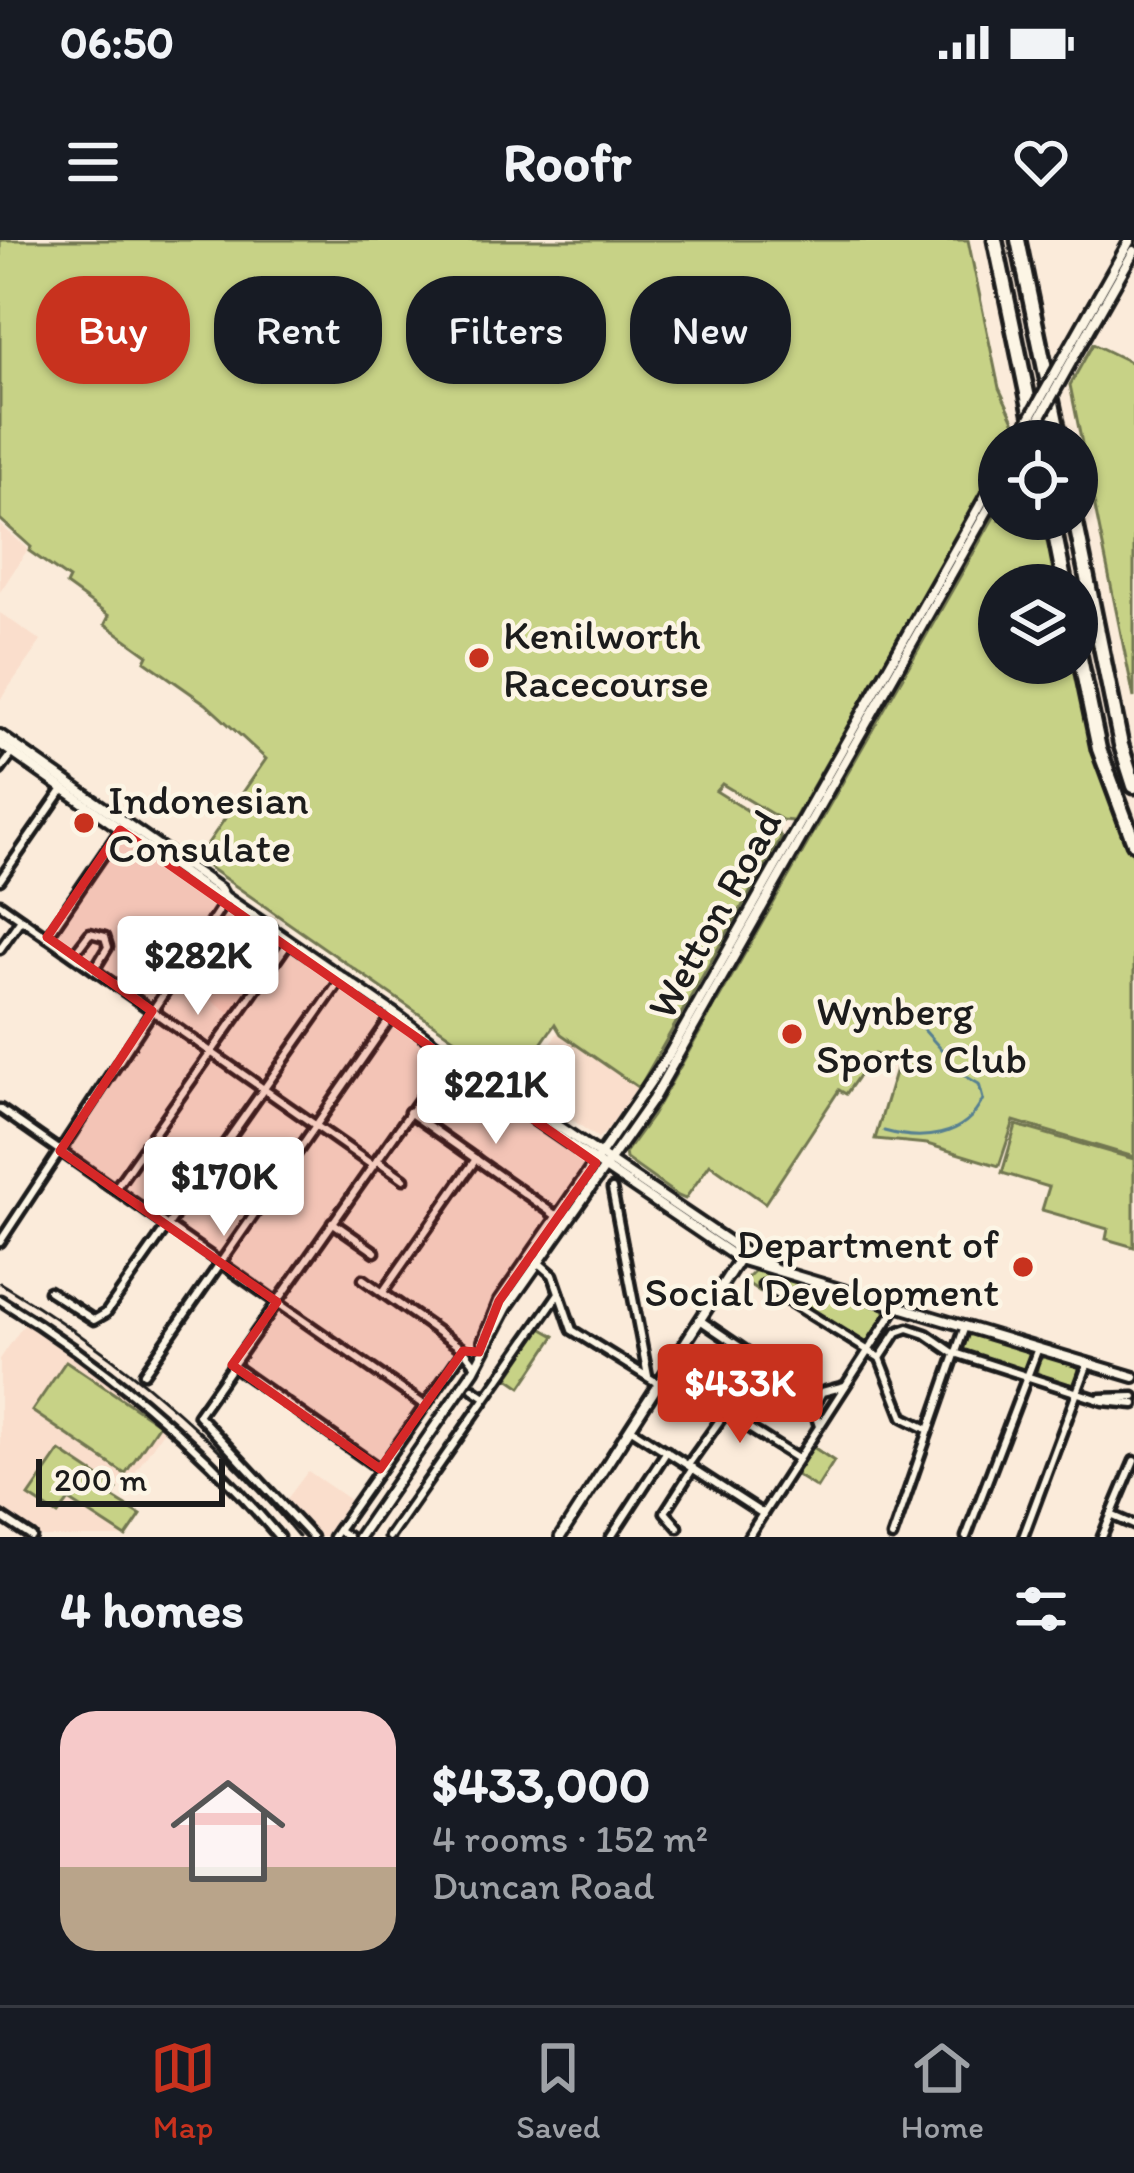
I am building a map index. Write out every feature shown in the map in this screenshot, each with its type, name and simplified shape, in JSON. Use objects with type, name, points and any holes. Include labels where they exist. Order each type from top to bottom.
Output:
[{"type":"highway","points":[[995,240],[1033,420]]},
{"type":"highway","points":[[1018,240],[1056,420]]},
{"type":"highway","points":[[1079,540],[1112,704],[1134,786]]},
{"type":"highway","points":[[1085,684],[1099,749],[1134,843]]},
{"type":"main road","points":[[1038,420],[1130,240]]},
{"type":"main road","points":[[1030,420],[1134,251]]},
{"type":"main road","name":"Wetton Road","points":[[469,1376],[499,1301],[603,1162],[667,1058],[978,509]]},
{"type":"main road","name":"Wetton Road","points":[[359,1537],[469,1376],[558,1217],[658,1090],[978,527]]},
{"type":"main road","points":[[0,740],[65,786]]},
{"type":"main road","points":[[0,740],[214,895],[225,897],[742,1255],[781,1271],[1134,1377]]},
{"type":"main road","points":[[560,1537],[742,1255]]},
{"type":"street","points":[[0,770],[13,753]]},
{"type":"street","points":[[0,880],[65,786]]},
{"type":"street","points":[[47,937],[123,826]]},
{"type":"street","points":[[0,1242],[225,897]]},
{"type":"street","points":[[0,904],[316,1126],[404,1179]]},
{"type":"street","points":[[0,949],[21,919]]},
{"type":"street","points":[[73,955],[90,933],[105,937],[108,947],[94,970]]},
{"type":"street","points":[[115,1190],[290,943]]},
{"type":"street","points":[[49,1291],[98,1320],[342,978]]},
{"type":"street","points":[[144,1373],[394,1013]]},
{"type":"street","points":[[312,1537],[199,1412],[452,1057]]},
{"type":"street","points":[[1,1112],[424,1405]]},
{"type":"street","points":[[409,1112],[558,1217]]},
{"type":"street","points":[[383,1292],[476,1159]]},
{"type":"street","points":[[612,1190],[648,1376]]},
{"type":"street","points":[[332,1222],[375,1252]]},
{"type":"street","points":[[535,1258],[551,1272],[572,1330],[659,1384]]},
{"type":"street","points":[[363,1279],[464,1349],[474,1364]]},
{"type":"street","points":[[763,1285],[880,1358],[903,1417],[928,1430]]},
{"type":"street","points":[[389,1537],[559,1293]]},
{"type":"street","points":[[0,1300],[144,1401],[279,1537]]},
{"type":"street","points":[[748,1537],[897,1306]]},
{"type":"street","points":[[700,1320],[768,1366]]},
{"type":"street","points":[[892,1537],[964,1326]]},
{"type":"street","points":[[880,1358],[905,1328],[926,1334],[955,1353],[1077,1392],[1134,1401]]},
{"type":"street","points":[[966,1537],[1038,1348]]},
{"type":"street","points":[[464,1349],[479,1352]]},
{"type":"street","points":[[348,1537],[336,1533],[464,1349]]},
{"type":"street","points":[[1023,1537],[1088,1363]]},
{"type":"street","points":[[232,1366],[380,1469]]},
{"type":"street","points":[[819,1426],[813,1408],[822,1392],[845,1386]]},
{"type":"street","points":[[473,1390],[485,1396]]},
{"type":"street","points":[[678,1527],[665,1512],[725,1413],[798,1459]]},
{"type":"street","points":[[630,1428],[763,1514]]},
{"type":"street","points":[[611,1537],[667,1451]]},
{"type":"street","points":[[1102,1537],[1134,1461]]},
{"type":"street","points":[[0,1516],[32,1537]]},
{"type":"street","points":[[1112,1516],[1134,1525]]},
{"type":"highlighted area","points":[[120,830],[596,1163],[499,1301],[479,1352],[463,1351],[380,1469],[232,1365],[277,1302],[60,1151],[152,1011],[47,937]]},
{"type":"shaded area","points":[[0,525],[28,549],[0,592]]},
{"type":"shaded area","points":[[0,613],[41,641],[0,700]]},
{"type":"shaded area","points":[[226,917],[272,949],[273,957],[233,1015],[180,977],[218,919]]},
{"type":"shaded area","points":[[558,1032],[637,1087],[598,1138],[524,1086]]},
{"type":"shaded area","points":[[27,1320],[166,1427],[127,1484],[122,1482],[113,1496],[142,1516],[128,1537],[41,1537],[0,1510],[0,1359]]},
{"type":"shaded area","points":[[308,1471],[350,1500],[324,1537],[287,1499]]},
{"type":"green space","name":"Kenilworth Racecourse","points":[[0,240],[968,240],[999,388],[1014,420],[978,420],[978,498],[793,821],[782,820],[722,784],[716,791],[777,829],[781,838],[639,1088],[561,1034],[555,1024],[515,1081],[197,859],[266,759],[206,704],[145,661],[148,655],[105,624],[109,616],[66,585],[69,579],[29,551],[31,547],[0,519]]},
{"type":"green space","points":[[1093,344],[1134,364],[1134,698],[1098,522],[1098,420],[1077,420],[1070,385]]},
{"type":"green space","points":[[981,540],[1050,540],[1055,564],[978,564],[978,684],[1079,684],[1096,760],[1134,857],[1134,1157],[1014,1121],[999,1166],[927,1144],[875,1139],[898,1062],[874,1054],[846,1094],[839,1090],[765,1203],[710,1164],[685,1199],[626,1159],[625,1153],[652,1116]]},
{"type":"green space","points":[[1016,1125],[1134,1159],[1134,1247],[1106,1239],[1108,1229],[1042,1210],[1049,1187],[1002,1173]]},
{"type":"green space","points":[[755,1270],[884,1309],[886,1315],[866,1346],[766,1280],[759,1283],[759,1291],[744,1281]]},
{"type":"green space","points":[[541,1328],[555,1336],[521,1387],[508,1378]]},
{"type":"green space","points":[[972,1334],[1027,1351],[1032,1358],[1027,1368],[1019,1370],[965,1353],[963,1348]]},
{"type":"green space","points":[[1045,1356],[1079,1367],[1077,1383],[1068,1386],[1037,1375],[1037,1361]]},
{"type":"green space","points":[[66,1361],[159,1424],[125,1474],[32,1411]]},
{"type":"green space","points":[[810,1445],[834,1461],[817,1488],[793,1473]]},
{"type":"green space","points":[[60,1451],[117,1489],[112,1497],[141,1515],[126,1537],[69,1500],[58,1515],[29,1496]]},
{"type":"waterway","points":[[884,1131],[940,1134],[965,1122],[983,1099],[979,1084],[965,1076],[909,1013]]},
{"type":"railway","points":[[0,1283],[83,1337],[160,1397],[232,1463],[299,1537]]},
{"type":"place","name":"Kenilworth Racecourse","points":[[479,658]]},
{"type":"place","name":"Indonesian Consulate","points":[[84,823]]},
{"type":"place","name":"Wynberg Sports Club","points":[[792,1034]]},
{"type":"place","name":"Department of Social Development","points":[[1023,1267]]}]
